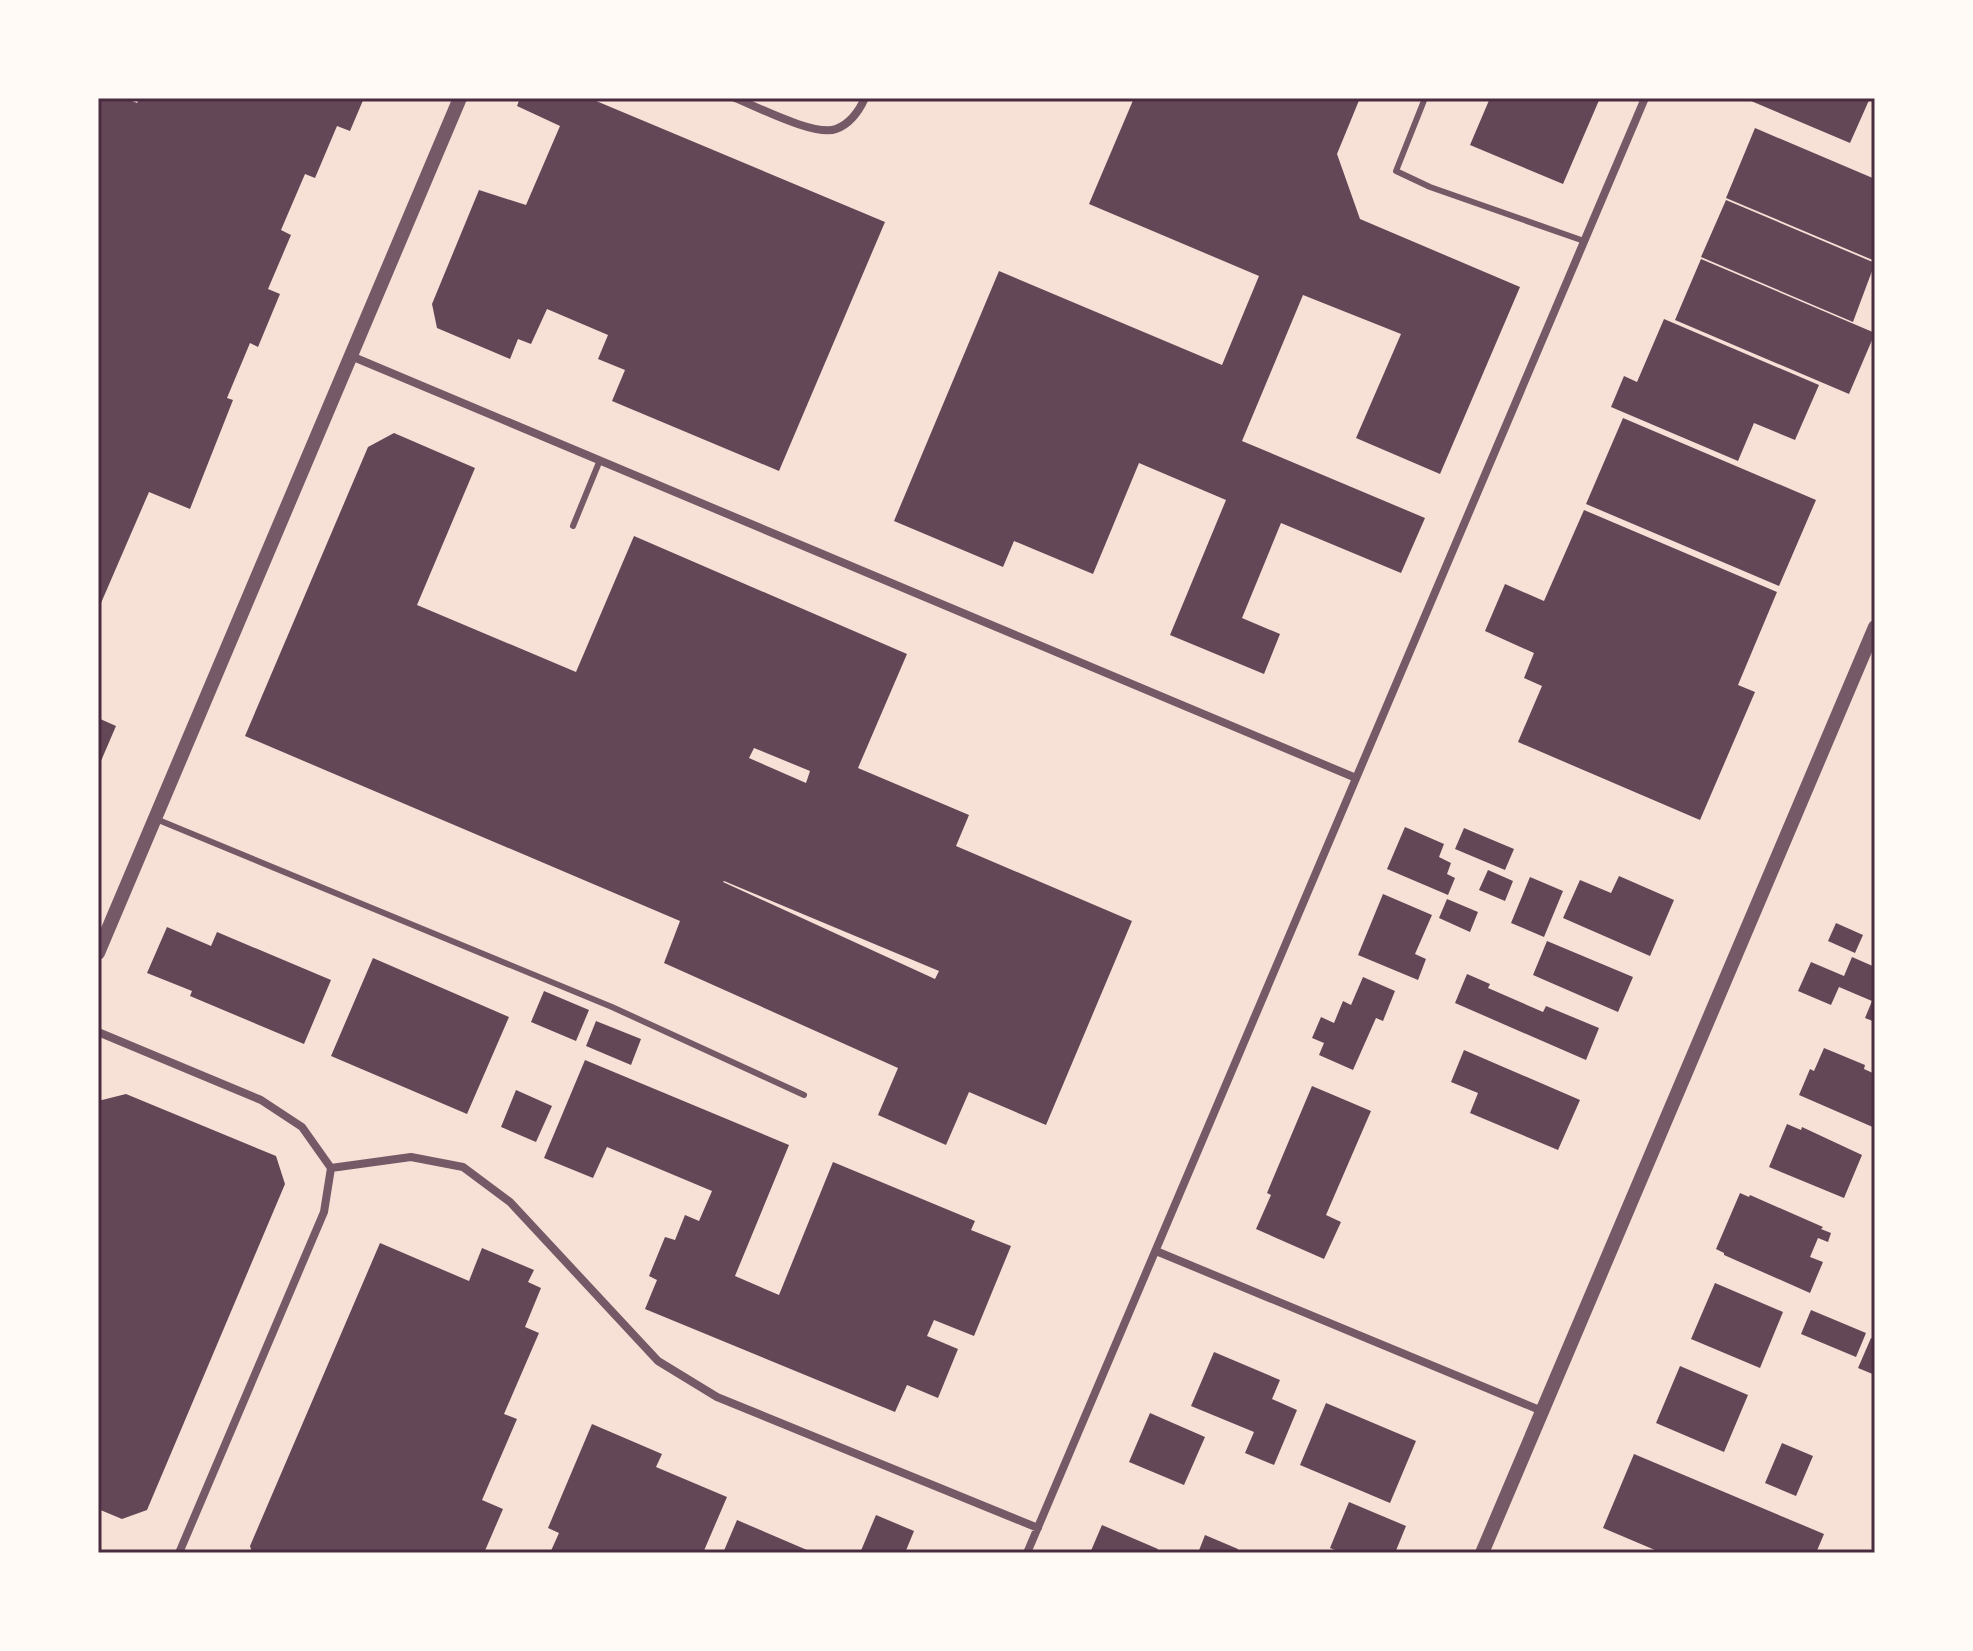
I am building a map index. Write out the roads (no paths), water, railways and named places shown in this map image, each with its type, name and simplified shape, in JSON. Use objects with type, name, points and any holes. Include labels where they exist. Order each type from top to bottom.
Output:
[{"type":"street","points":[[98,953],[460,98]]},
{"type":"street","points":[[735,98],[814,129],[835,130],[857,114],[865,98]]},
{"type":"street","points":[[1027,1553],[1645,98]]},
{"type":"street","points":[[351,356],[1356,778]]},
{"type":"street","points":[[1482,1553],[1875,627]]},
{"type":"street","points":[[98,1032],[261,1100],[302,1127],[331,1168],[324,1212],[179,1553]]},
{"type":"street","points":[[331,1168],[411,1157],[463,1167],[510,1202],[658,1361],[717,1397],[1038,1528]]},
{"type":"street","points":[[1156,1251],[1542,1411]]},
{"type":"lane","points":[[1425,98],[1396,171],[1430,187],[1584,241]]},
{"type":"lane","points":[[573,526],[600,460]]},
{"type":"lane","points":[[155,818],[612,1007],[804,1095]]}]
